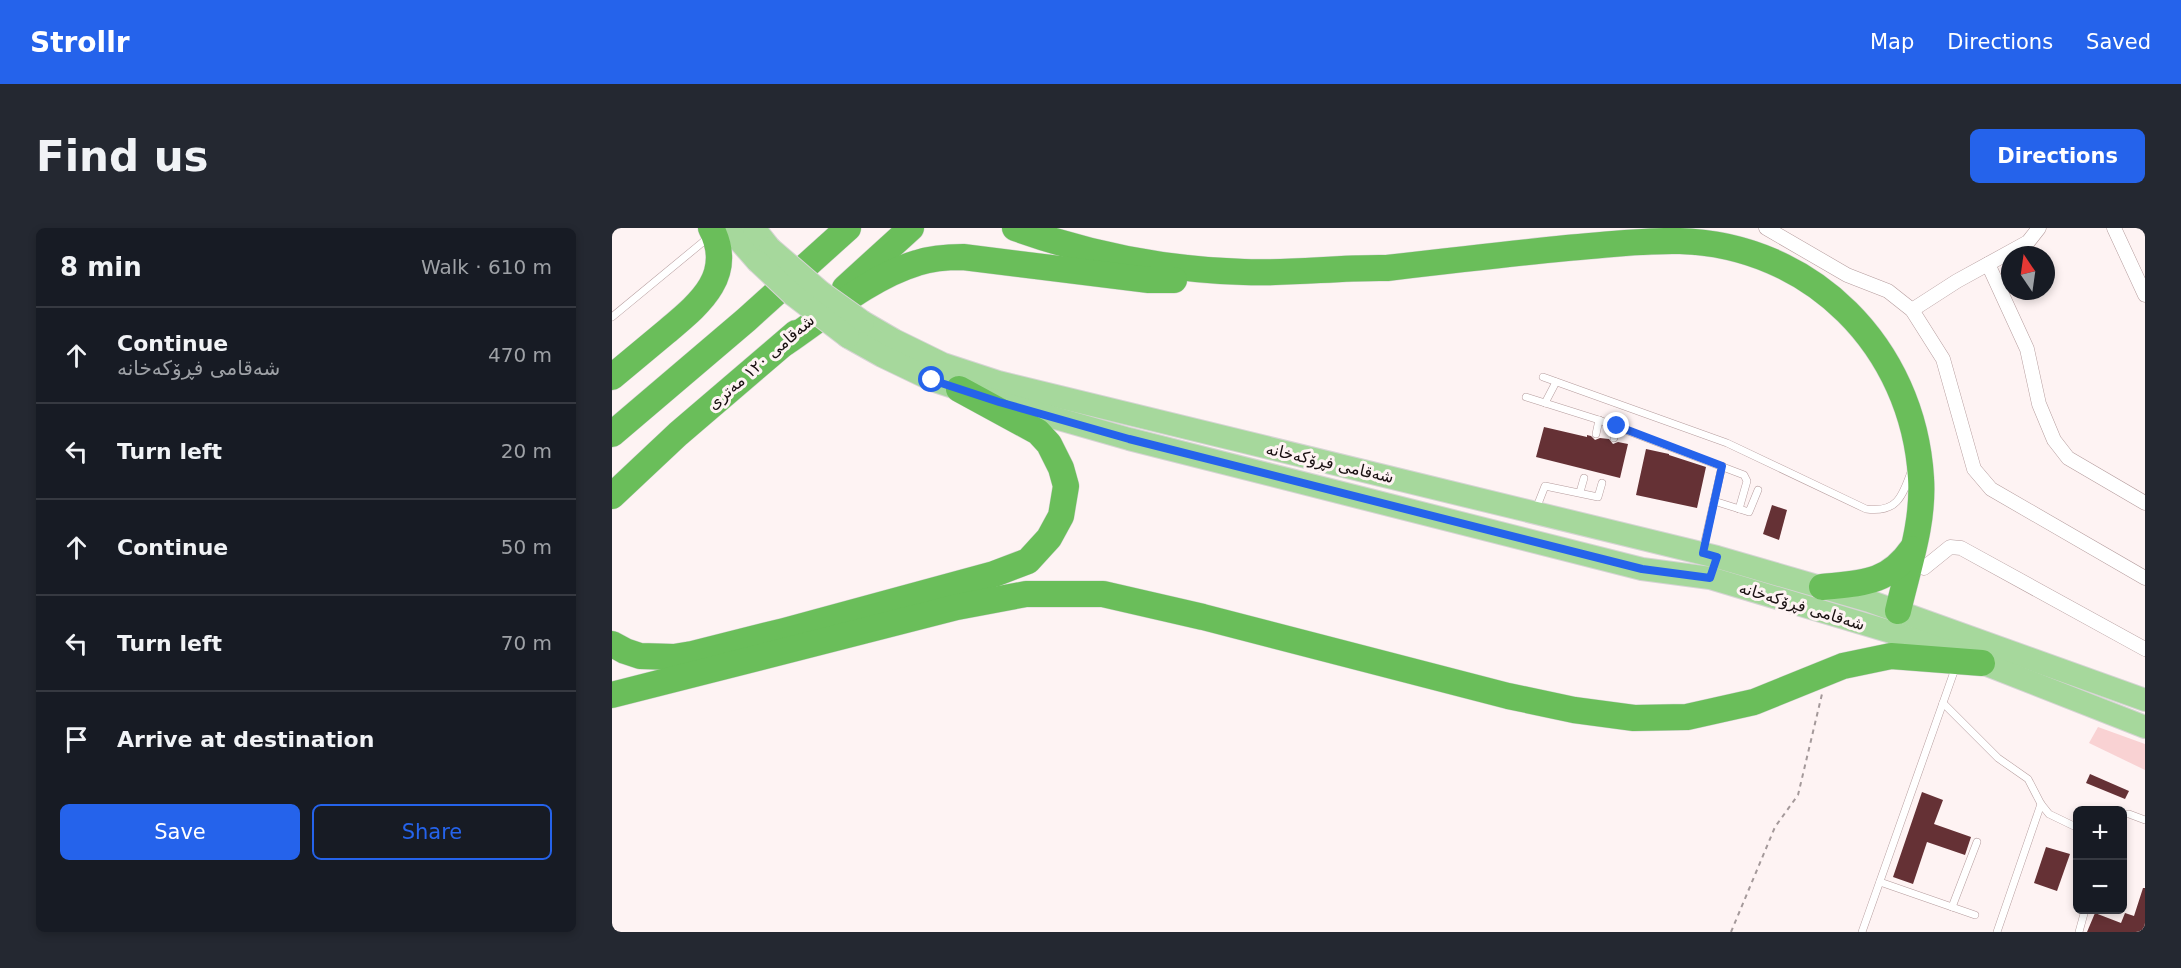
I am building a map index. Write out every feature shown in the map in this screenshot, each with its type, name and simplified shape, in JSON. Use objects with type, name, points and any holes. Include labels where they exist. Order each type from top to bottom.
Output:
[{"type":"highway","points":[[612,434],[746,320],[848,228]]},
{"type":"highway","name":"شەقامی ١٢٠ مەتری","points":[[612,496],[678,434],[785,343],[910,228]]},
{"type":"highway","points":[[1015,228],[1098,252],[1197,270],[1246,273],[1387,268]]},
{"type":"highway","points":[[612,376],[705,297],[715,277],[718,229]]},
{"type":"highway","points":[[785,343],[886,276],[918,262],[949,257],[1149,280],[1242,282],[1353,274],[1387,268],[1637,241],[1682,241],[1741,249],[1792,270],[1834,298],[1868,335],[1893,374],[1905,398],[1918,450],[1921,500],[1918,531],[1894,622]]},
{"type":"highway","points":[[612,645],[640,656],[674,657],[692,654],[994,574],[1028,561],[1049,538],[1061,516],[1066,486],[1061,468],[1050,444],[1038,432],[958,389]]},
{"type":"highway","points":[[612,509],[678,434]]},
{"type":"highway","points":[[1822,586],[1858,584],[1880,578],[1900,564],[1915,543]]},
{"type":"highway","points":[[612,695],[946,609],[1026,594],[1103,594],[1203,617],[1508,696],[1574,710],[1634,718],[1687,717],[1754,702],[1843,666],[1891,656],[1970,662]]},
{"type":"main road","name":"شەقامی فڕۆکەخانە","points":[[754,228],[763,254],[793,295],[855,330],[922,375],[958,389],[1129,439],[1642,569],[1710,578],[1894,622],[2145,700]]},
{"type":"main road","name":"شەقامی فڕۆکەخانە","points":[[718,229],[763,254]]},
{"type":"main road","name":"شەقامی فڕۆکەخانە","points":[[855,330],[894,340],[943,364],[998,382],[1710,555],[1822,586],[1970,662],[2145,727]]},
{"type":"main road","points":[[1710,555],[1710,578]]},
{"type":"street","points":[[1766,228],[1847,275],[1888,291],[1912,310],[1942,359],[1974,469],[1991,489],[2145,578]]},
{"type":"street","points":[[1912,310],[1957,281],[2028,242],[2039,228]]},
{"type":"street","points":[[2114,228],[2145,295]]},
{"type":"street","points":[[1988,264],[2027,349],[2039,404],[2054,440],[2068,458],[2145,503]]},
{"type":"street","points":[[1924,568],[1950,547],[1961,548],[2145,649]]},
{"type":"lane","points":[[612,317],[718,229]]},
{"type":"lane","points":[[1543,377],[1726,443],[1866,509],[1879,511],[1889,508],[1896,502],[1904,492],[1918,450]]},
{"type":"lane","points":[[1545,403],[1556,382]]},
{"type":"lane","points":[[1526,397],[1617,426],[1744,475],[1746,479],[1738,509]]},
{"type":"lane","points":[[1596,434],[1599,420]]},
{"type":"lane","points":[[1614,438],[1617,426]]},
{"type":"lane","points":[[1710,555],[1714,501],[1722,466]]},
{"type":"lane","points":[[1580,492],[1584,478]]},
{"type":"lane","points":[[1534,512],[1545,486],[1598,497],[1602,483]]},
{"type":"lane","points":[[1714,501],[1747,512],[1751,511],[1758,490]]},
{"type":"lane","points":[[1862,932],[1942,703],[1970,662]]},
{"type":"lane","points":[[1942,703],[1998,758],[2028,779],[2049,814],[2073,826]]},
{"type":"lane","points":[[1997,932],[2041,804]]},
{"type":"lane","points":[[2127,814],[2145,820]]},
{"type":"lane","points":[[1952,907],[1977,842]]},
{"type":"lane","points":[[1880,882],[1975,915]]},
{"type":"lane","points":[[2079,932],[2084,914]]},
{"type":"path","points":[[1731,932],[1775,827],[1798,795],[1823,690]]},
{"type":"shaded area","points":[[2098,727],[2145,744],[2145,770],[2089,743]]},
{"type":"building","points":[[1544,427],[1591,436],[1595,440],[1609,439],[1613,444],[1618,442],[1628,444],[1620,478],[1536,457]]},
{"type":"building","points":[[1646,449],[1669,454],[1706,467],[1697,508],[1636,495]]},
{"type":"building","points":[[1772,505],[1787,510],[1779,540],[1763,534]]},
{"type":"building","points":[[2090,774],[2129,791],[2125,799],[2086,783]]},
{"type":"building","points":[[1922,792],[1943,800],[1934,824],[1971,837],[1965,855],[1927,842],[1913,884],[1893,877]]},
{"type":"building","points":[[2046,847],[2070,854],[2057,891],[2034,883]]},
{"type":"building","points":[[2143,888],[2145,888],[2145,932],[2087,932],[2095,914],[2121,923],[2125,914],[2134,916]]},
{"type":"route","points":[[932,380],[999,402],[1129,439],[1642,569],[1710,578],[1717,557],[1703,553],[1722,466],[1617,426]]}]
